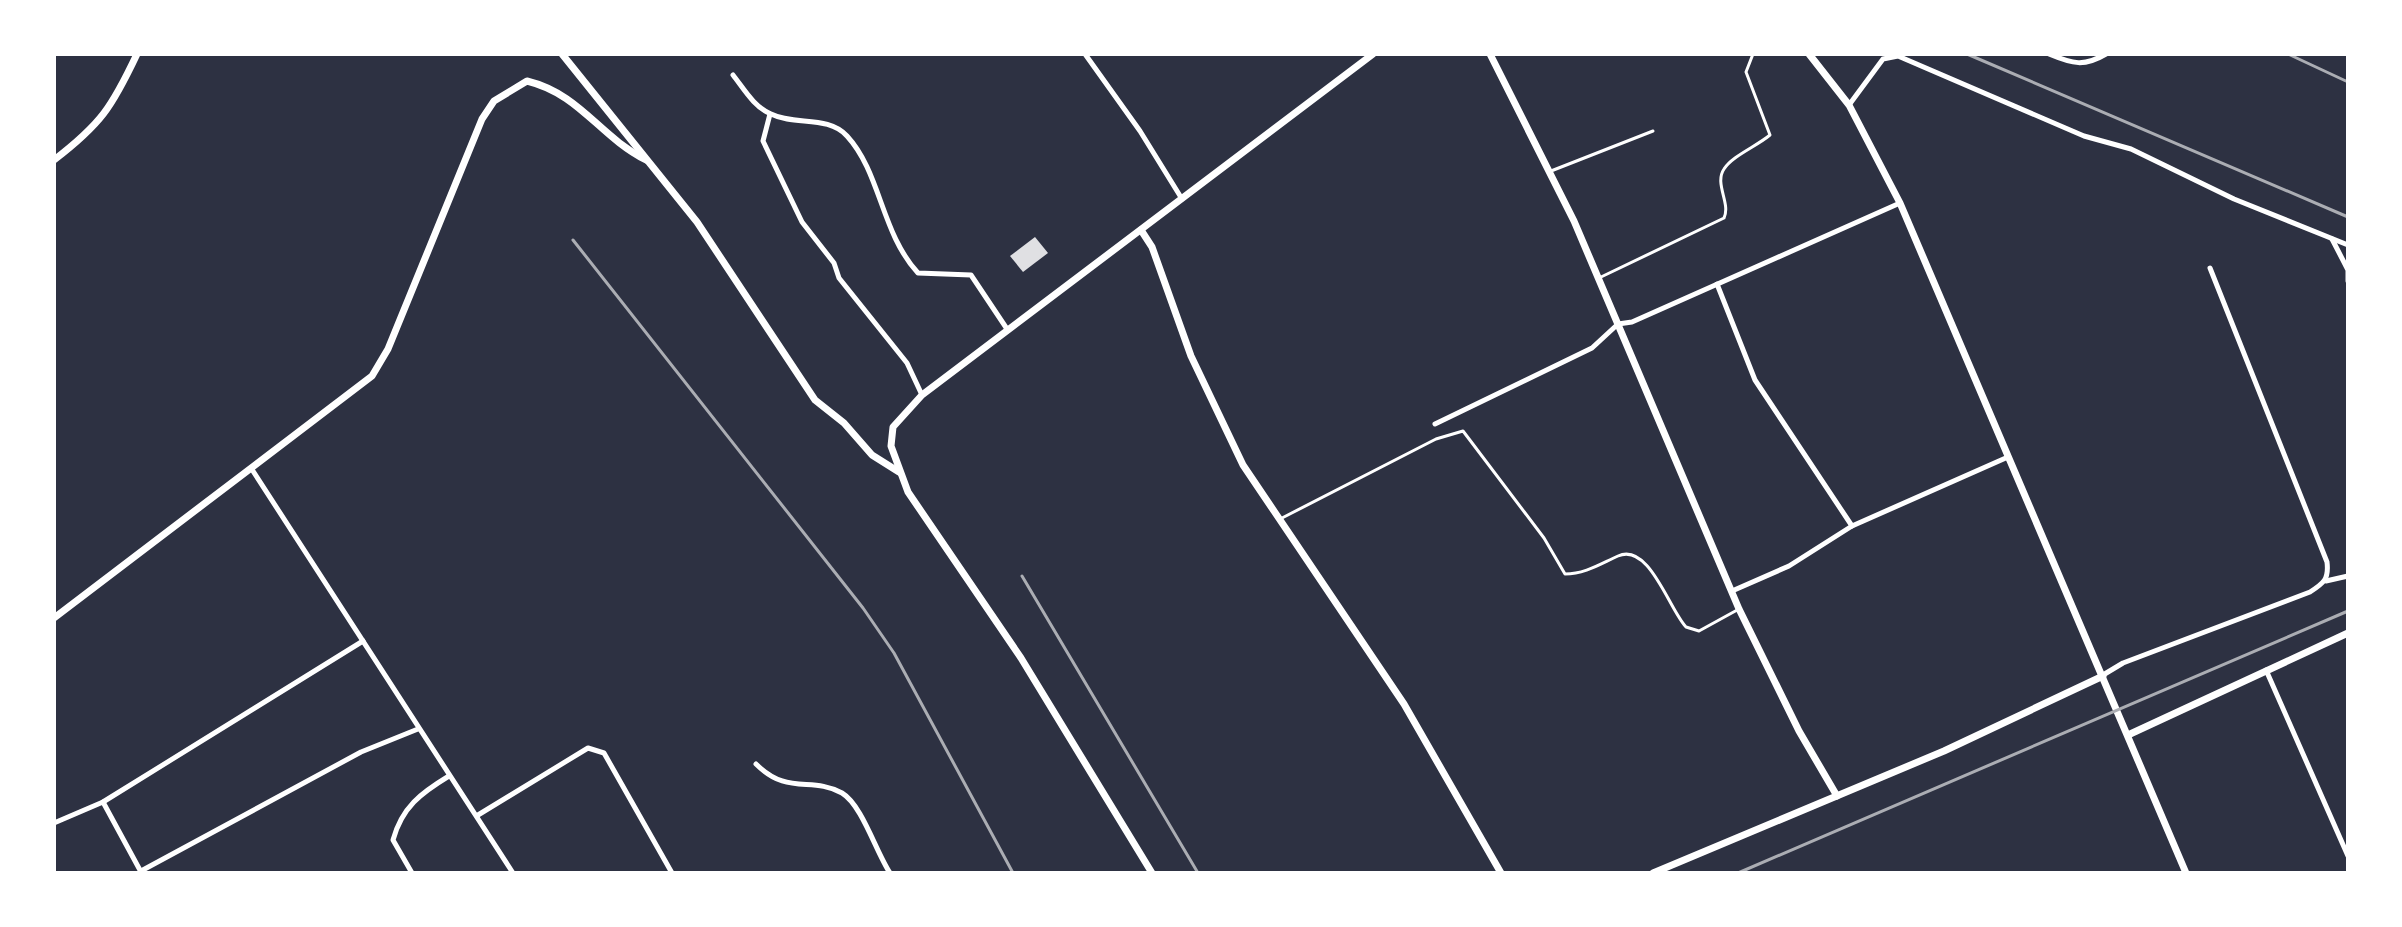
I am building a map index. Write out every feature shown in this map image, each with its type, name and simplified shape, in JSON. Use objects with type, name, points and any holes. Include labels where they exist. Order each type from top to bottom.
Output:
[{"type":"street","points":[[54,160],[96,126],[111,108],[137,54]]},
{"type":"street","points":[[562,54],[697,222],[815,400],[844,423],[872,455],[899,472]]},
{"type":"street","points":[[1085,54],[1140,131],[1182,199]]},
{"type":"street","points":[[1152,873],[1021,658],[965,580],[899,472],[891,446],[893,427],[922,395],[1373,54]]},
{"type":"street","points":[[1490,54],[1574,221],[1739,609],[1799,731],[1837,796]]},
{"type":"street","points":[[1809,54],[1849,105],[1900,203],[2186,873]]},
{"type":"street","points":[[2049,54],[2074,64],[2088,63],[2105,54]]},
{"type":"street","points":[[1849,105],[1883,59],[1898,56],[2084,136],[2131,149],[2234,199],[2348,245]]},
{"type":"street","points":[[733,75],[751,100],[770,114],[839,128],[859,152],[904,258],[918,273],[971,275],[1007,329]]},
{"type":"street","points":[[54,618],[372,376],[388,349],[437,223],[482,119],[494,101],[527,81],[552,87],[571,98],[622,148],[646,160]]},
{"type":"street","points":[[770,114],[763,141],[802,222],[834,263],[839,278],[907,363],[922,395]]},
{"type":"street","points":[[1435,424],[1592,348],[1618,324],[1632,322],[1900,203]]},
{"type":"street","points":[[1141,230],[1152,247],[1191,356],[1243,465],[1404,704],[1501,873]]},
{"type":"street","points":[[2332,239],[2348,270],[2348,281]]},
{"type":"street","points":[[2210,268],[2327,562],[2326,581]]},
{"type":"street","points":[[1717,283],[1755,380],[1852,526]]},
{"type":"street","points":[[1732,591],[1789,566],[1852,526],[2008,457]]},
{"type":"street","points":[[251,467],[513,873]]},
{"type":"street","points":[[1653,873],[1944,751],[2103,676],[2123,663],[2310,592],[2326,581],[2348,576]]},
{"type":"street","points":[[2128,735],[2348,633]]},
{"type":"street","points":[[54,823],[103,802],[363,641]]},
{"type":"street","points":[[2266,669],[2348,856]]},
{"type":"street","points":[[103,802],[141,872],[361,752],[418,729]]},
{"type":"street","points":[[478,815],[588,748],[604,753],[672,873]]},
{"type":"street","points":[[756,764],[769,778],[783,784],[841,793],[856,806],[890,873]]},
{"type":"street","points":[[412,873],[393,840],[399,817],[414,800],[449,776]]},
{"type":"lane","points":[[1598,279],[1724,218],[1727,211],[1720,177],[1725,167],[1770,135],[1746,72],[1753,54]]},
{"type":"lane","points":[[1548,172],[1653,131]]},
{"type":"lane","points":[[1279,520],[1436,439],[1463,431],[1544,538],[1565,574],[1578,574],[1621,554],[1632,554],[1646,564],[1686,627],[1699,631],[1739,609]]},
{"type":"building","points":[[1035,237],[1048,253],[1023,272],[1010,256]]},
{"type":"railway","points":[[1967,54],[2348,217]]},
{"type":"railway","points":[[2288,54],[2348,82]]},
{"type":"railway","points":[[573,240],[863,608],[894,653],[1013,873]]},
{"type":"railway","points":[[1022,576],[1198,873]]},
{"type":"railway","points":[[1738,873],[2348,611]]}]
